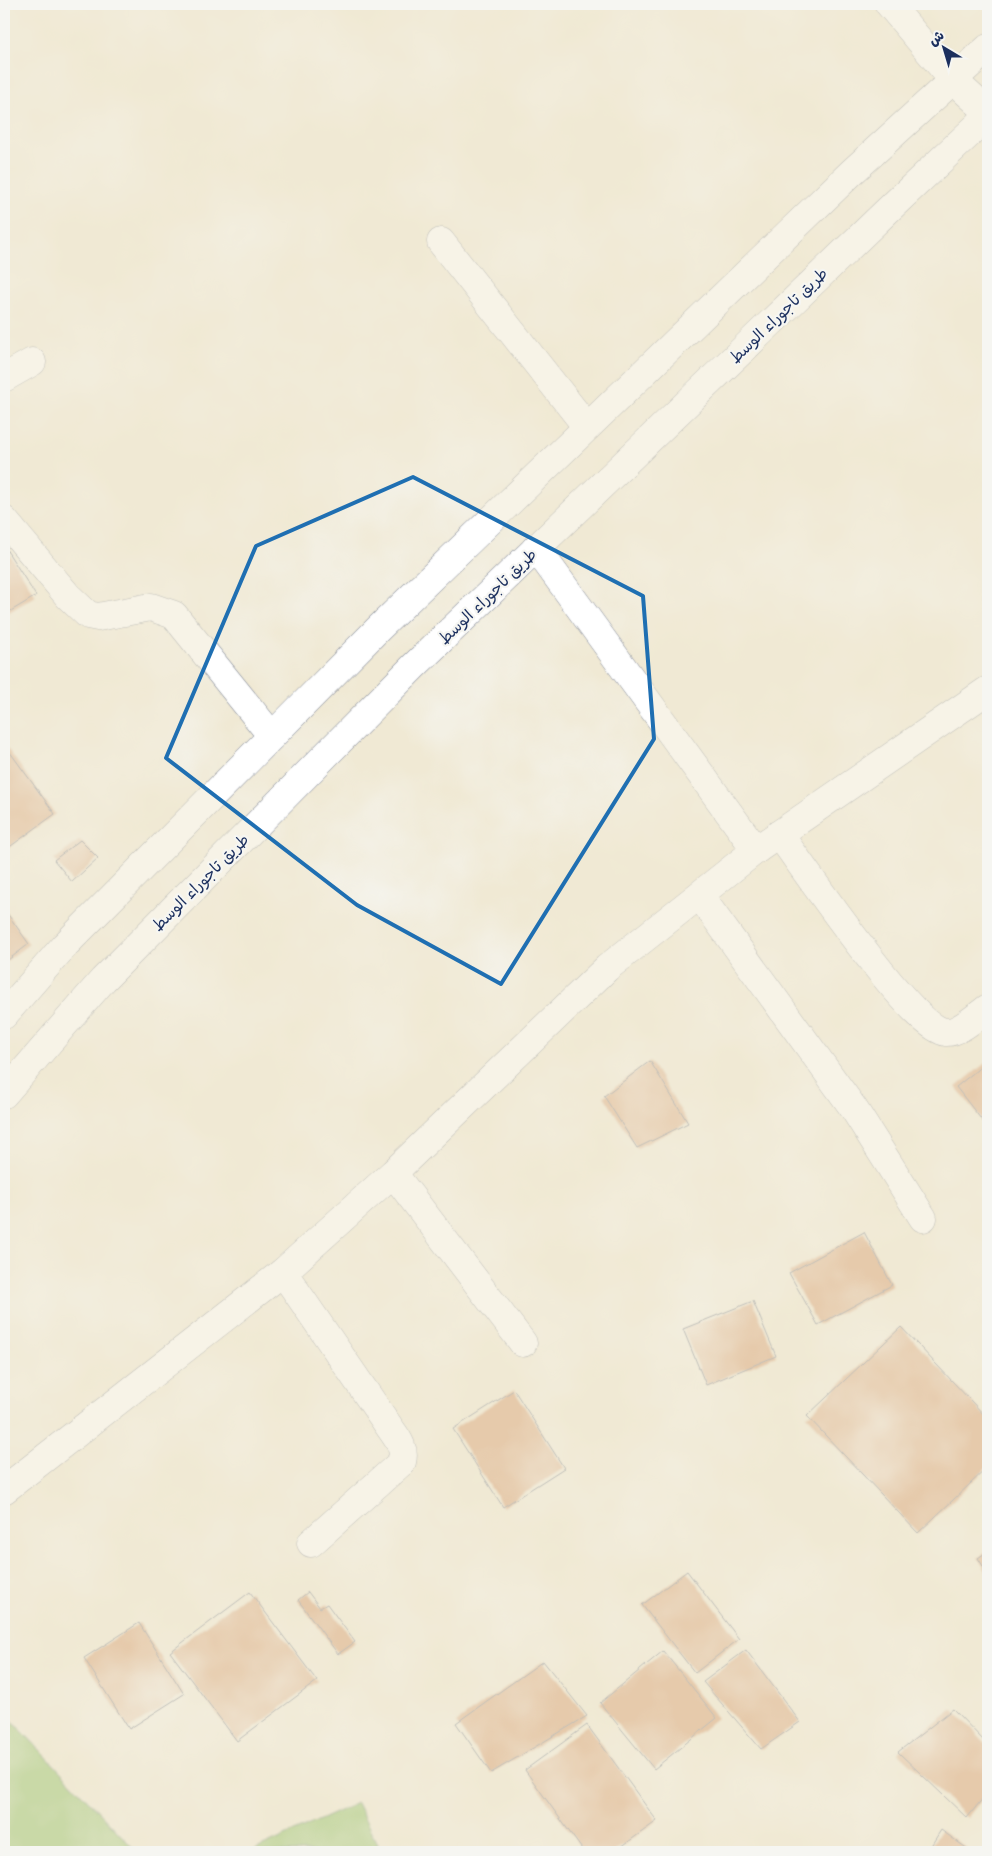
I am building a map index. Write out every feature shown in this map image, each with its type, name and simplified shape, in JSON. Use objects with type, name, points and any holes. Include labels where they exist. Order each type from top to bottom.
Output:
[{"type":"street","points":[[888,4],[953,80],[988,112]]},
{"type":"street","points":[[4,1015],[65,945],[385,622],[852,172],[988,48]]},
{"type":"street","name":"طريق تاجوراء الوسط","points":[[4,1094],[103,980],[414,666],[988,116]]},
{"type":"street","points":[[441,242],[587,427]]},
{"type":"street","points":[[4,378],[32,362]]},
{"type":"street","points":[[4,520],[68,596],[88,615],[98,617],[151,607],[166,611],[174,616],[272,736]]},
{"type":"street","points":[[536,548],[756,850]]},
{"type":"street","points":[[4,1490],[104,1414],[282,1272],[393,1173],[607,968],[756,850],[988,690]]},
{"type":"street","points":[[779,834],[884,975],[933,1027],[947,1032],[959,1028],[988,1008]]},
{"type":"street","points":[[700,896],[854,1109],[923,1218]]},
{"type":"street","points":[[393,1173],[523,1343]]},
{"type":"street","points":[[282,1272],[388,1424],[402,1445],[404,1454],[402,1462],[311,1542]]},
{"type":"highlighted area","points":[[413,477],[643,596],[654,739],[501,984],[357,905],[166,758],[256,546]]},
{"type":"green space","points":[[4,1712],[137,1852],[4,1852]]},
{"type":"green space","points":[[357,1803],[381,1852],[250,1852]]},
{"type":"building","points":[[4,546],[36,596],[4,615]]},
{"type":"building","points":[[4,744],[55,814],[4,851]]},
{"type":"building","points":[[80,840],[98,858],[72,882],[54,860]]},
{"type":"building","points":[[4,909],[29,944],[4,963]]},
{"type":"building","points":[[650,1061],[688,1123],[637,1148],[604,1096]]},
{"type":"building","points":[[988,1061],[988,1128],[956,1087]]},
{"type":"building","points":[[864,1232],[892,1285],[818,1325],[789,1273]]},
{"type":"building","points":[[753,1301],[776,1356],[706,1385],[683,1329]]},
{"type":"building","points":[[901,1327],[988,1419],[988,1467],[918,1533],[807,1416]]},
{"type":"building","points":[[514,1390],[564,1468],[503,1507],[453,1429]]},
{"type":"building","points":[[988,1551],[988,1574],[978,1558]]},
{"type":"building","points":[[687,1571],[739,1639],[695,1673],[642,1605]]},
{"type":"building","points":[[250,1592],[317,1681],[237,1741],[170,1652]]},
{"type":"building","points":[[308,1592],[320,1608],[327,1604],[355,1642],[338,1654],[298,1600]]},
{"type":"building","points":[[139,1623],[184,1694],[129,1729],[84,1658]]},
{"type":"building","points":[[746,1650],[800,1722],[761,1749],[703,1682]]},
{"type":"building","points":[[663,1651],[717,1718],[654,1769],[600,1703]]},
{"type":"building","points":[[543,1661],[587,1716],[491,1773],[456,1723]]},
{"type":"building","points":[[953,1709],[988,1745],[988,1792],[967,1818],[898,1752]]},
{"type":"building","points":[[587,1725],[657,1821],[614,1852],[584,1852],[525,1770]]},
{"type":"building","points":[[941,1830],[972,1852],[927,1852]]}]
